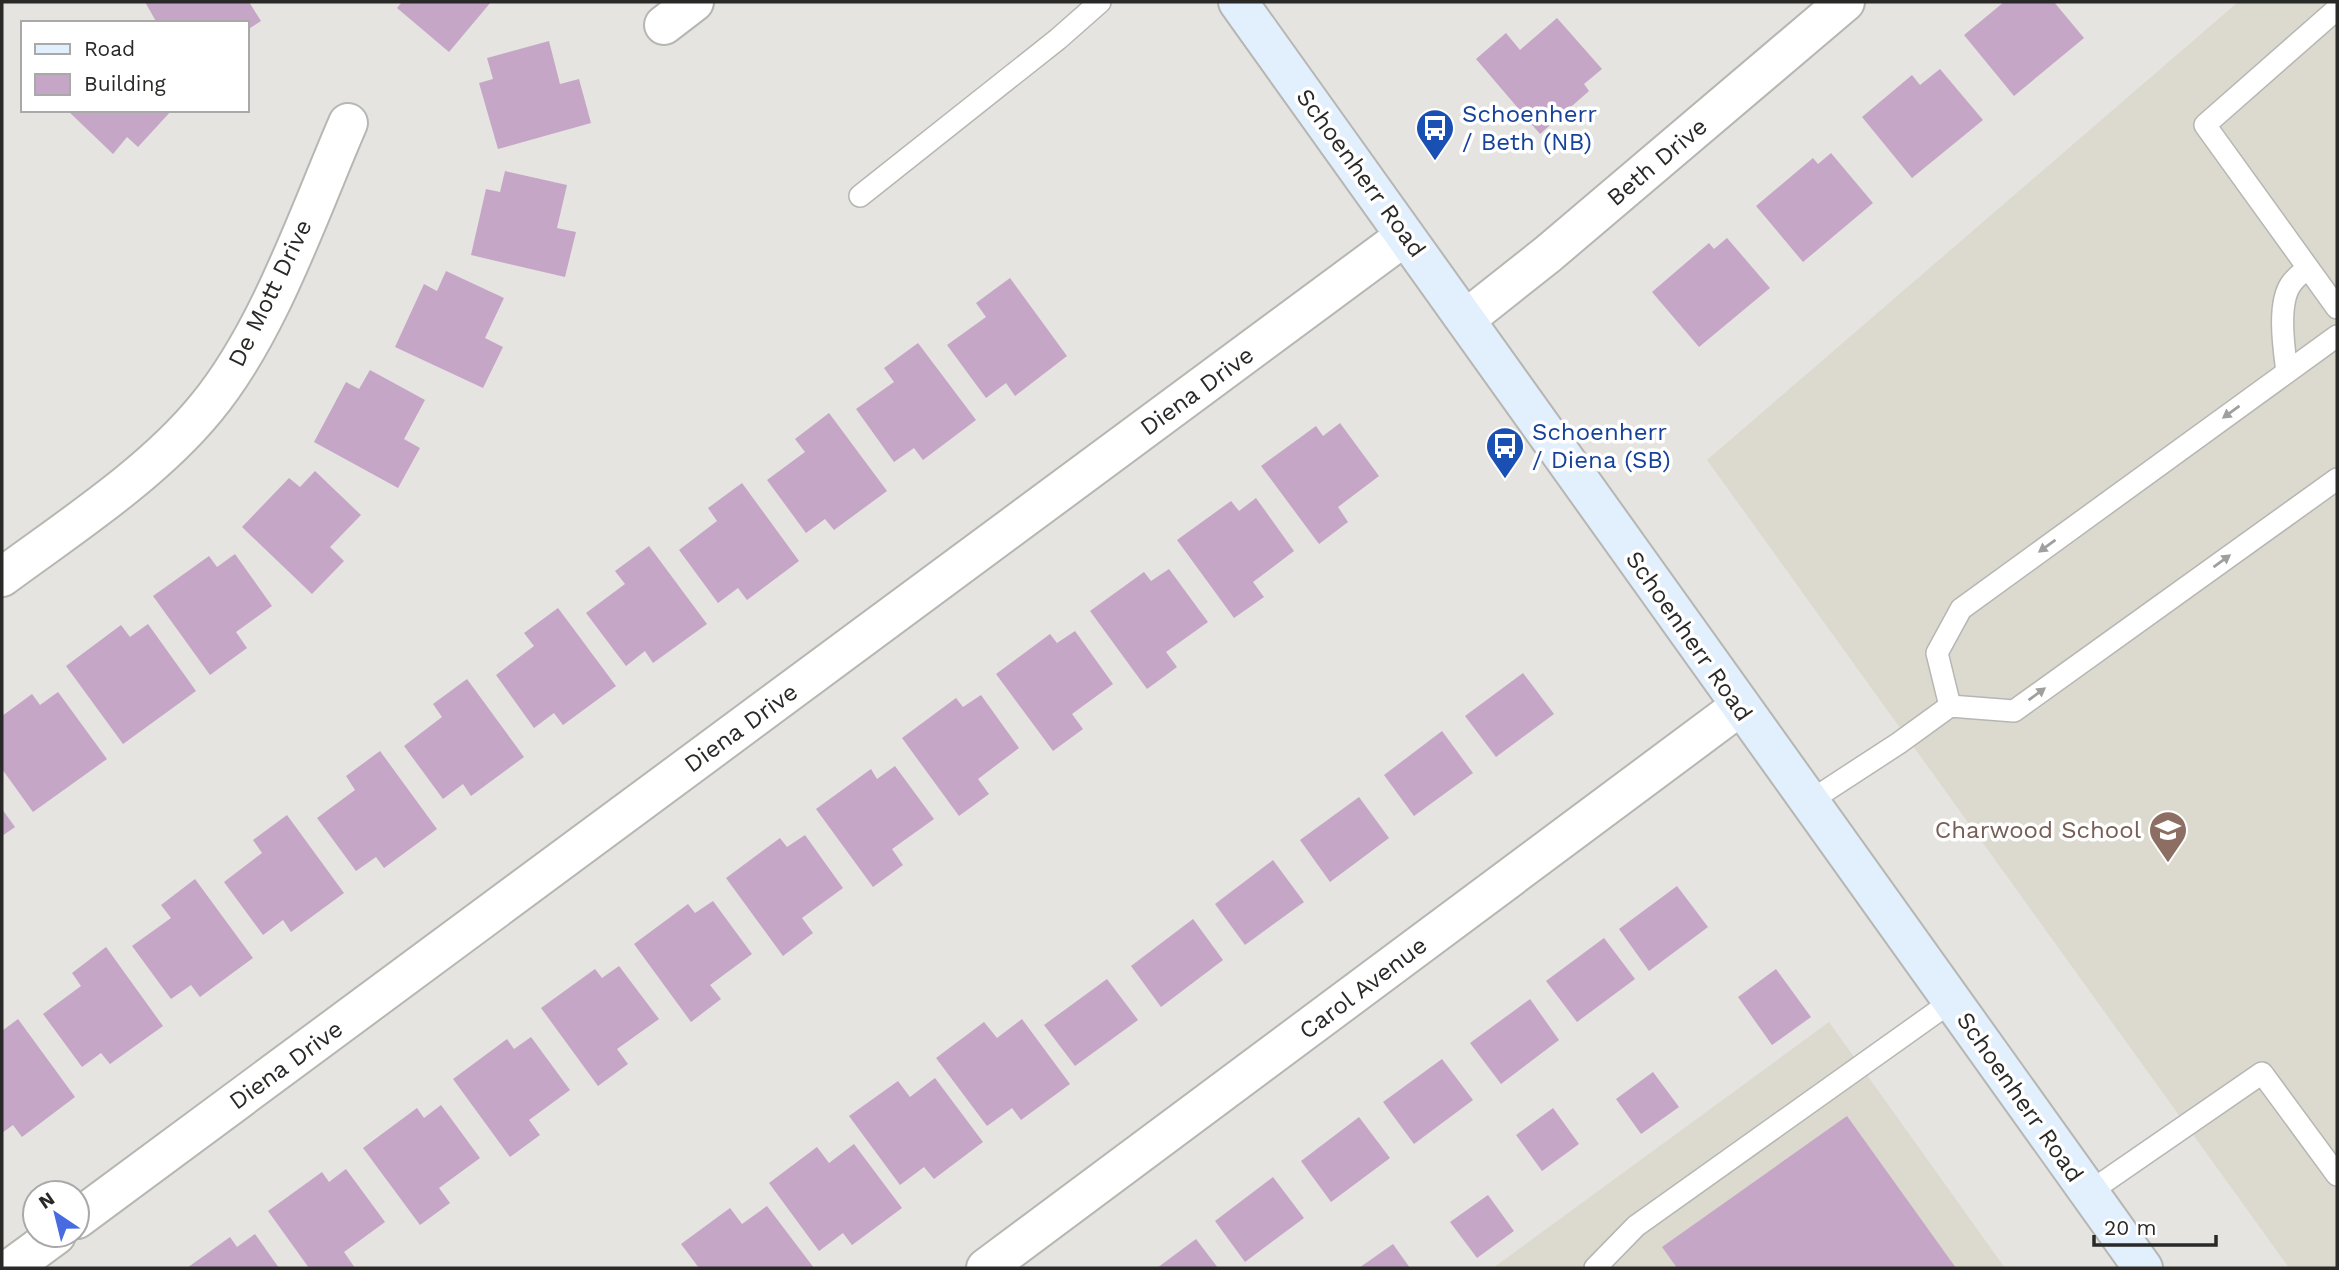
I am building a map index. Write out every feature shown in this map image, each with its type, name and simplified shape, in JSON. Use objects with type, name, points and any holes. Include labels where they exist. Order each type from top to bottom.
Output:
[{"type":"main road","name":"Schoenherr Road","points":[[1238,2],[1466,319],[1807,803],[2143,1268]]},
{"type":"street","points":[[664,25],[694,2]]},
{"type":"street","name":"Beth Drive","points":[[1466,319],[1548,254],[1845,2]]},
{"type":"street","name":"De Mott Drive","points":[[2,577],[105,501],[165,450],[206,408],[243,354],[270,302],[348,123]]},
{"type":"street","name":"Diena Drive","points":[[91,1209],[1405,236]]},
{"type":"street","name":"Carol Avenue","points":[[993,1266],[1739,707]]},
{"type":"street","points":[[11,1268],[37,1249]]},
{"type":"lane","points":[[860,196],[1058,39],[1100,2]]},
{"type":"lane","points":[[2337,9],[2205,125],[2337,308]]},
{"type":"lane","points":[[2287,372],[2283,337],[2284,304],[2290,285],[2307,268]]},
{"type":"lane","points":[[1950,706],[1937,653],[1961,609],[2337,335]]},
{"type":"lane","points":[[1807,803],[1950,706],[2014,711],[2337,479]]},
{"type":"lane","points":[[1595,1268],[1636,1226],[1952,1001]]},
{"type":"lane","points":[[2088,1193],[2262,1073],[2337,1175]]},
{"type":"shaded area","name":"Charwood School","points":[[2238,2],[2337,2],[2337,1268],[2289,1268],[1707,460]]},
{"type":"shaded area","points":[[1829,1022],[2005,1268],[1493,1268]]},
{"type":"building","points":[[145,2],[249,2],[261,21],[248,29],[248,21],[156,21]]},
{"type":"building","points":[[402,2],[491,2],[449,52],[397,8]]},
{"type":"building","points":[[2004,2],[2054,2],[2084,38],[2014,96],[1964,35]]},
{"type":"building","points":[[1557,18],[1602,69],[1584,84],[1589,91],[1540,134],[1476,59],[1506,33],[1520,50]]},
{"type":"building","points":[[549,41],[560,84],[579,79],[591,123],[498,149],[479,83],[493,79],[487,58]]},
{"type":"building","points":[[1940,69],[1983,120],[1912,178],[1862,117],[1912,75],[1920,85]]},
{"type":"building","points":[[69,112],[170,112],[138,147],[127,137],[113,154]]},
{"type":"building","points":[[1831,153],[1873,203],[1803,262],[1756,206],[1813,158],[1818,164]]},
{"type":"building","points":[[505,171],[567,185],[557,228],[576,232],[565,277],[471,255],[486,189],[500,192]]},
{"type":"building","points":[[1727,238],[1770,288],[1699,347],[1652,292],[1709,243],[1714,249]]},
{"type":"building","points":[[446,271],[504,298],[485,338],[503,347],[483,388],[395,347],[424,284],[437,291]]},
{"type":"building","points":[[1010,278],[1067,356],[1015,396],[1006,383],[986,398],[947,345],[986,317],[976,303]]},
{"type":"building","points":[[918,343],[976,420],[923,460],[914,448],[894,462],[856,409],[894,382],[884,368]]},
{"type":"building","points":[[370,370],[425,400],[404,439],[420,448],[398,488],[314,442],[346,382],[359,389]]},
{"type":"building","points":[[829,413],[887,491],[834,530],[825,519],[806,533],[767,480],[805,452],[795,439]]},
{"type":"building","points":[[1340,423],[1379,476],[1338,507],[1348,522],[1319,544],[1261,466],[1316,426],[1323,436]]},
{"type":"building","points":[[315,471],[361,515],[330,547],[344,561],[312,594],[242,527],[289,478],[300,487]]},
{"type":"building","points":[[742,483],[799,561],[747,600],[738,588],[718,603],[679,550],[717,521],[708,508]]},
{"type":"building","points":[[1256,498],[1294,551],[1253,582],[1264,597],[1234,618],[1177,540],[1231,501],[1239,511]]},
{"type":"building","points":[[649,546],[707,624],[653,663],[645,651],[626,666],[586,613],[625,584],[615,571]]},
{"type":"building","points":[[235,554],[272,606],[236,632],[247,648],[210,675],[153,596],[209,556],[217,567]]},
{"type":"building","points":[[1169,569],[1208,622],[1166,652],[1177,667],[1147,689],[1090,611],[1144,572],[1151,581]]},
{"type":"building","points":[[558,608],[616,686],[563,725],[554,713],[534,728],[496,675],[534,646],[524,633]]},
{"type":"building","points":[[148,624],[196,691],[123,744],[66,666],[121,625],[130,637]]},
{"type":"building","points":[[1075,631],[1113,684],[1072,714],[1083,729],[1053,751],[996,674],[1050,634],[1057,643]]},
{"type":"building","points":[[1523,673],[1554,714],[1496,757],[1465,716]]},
{"type":"building","points":[[467,679],[524,757],[471,796],[463,784],[443,799],[404,746],[442,717],[433,704]]},
{"type":"building","points":[[58,692],[107,759],[33,812],[2,769],[2,716],[32,694],[40,705]]},
{"type":"building","points":[[981,695],[1019,748],[978,779],[989,794],[959,816],[902,738],[956,698],[963,707]]},
{"type":"building","points":[[1442,731],[1473,773],[1414,816],[1384,775]]},
{"type":"building","points":[[380,751],[437,829],[384,868],[376,857],[356,871],[317,818],[355,790],[346,776]]},
{"type":"building","points":[[895,766],[934,819],[892,849],[903,865],[873,887],[816,809],[871,769],[877,779]]},
{"type":"building","points":[[1359,797],[1389,838],[1330,882],[1300,840]]},
{"type":"building","points":[[2,809],[15,827],[2,836]]},
{"type":"building","points":[[287,815],[344,893],[291,932],[283,920],[263,935],[224,882],[262,853],[253,840]]},
{"type":"building","points":[[805,835],[843,888],[802,918],[813,933],[783,956],[726,878],[780,838],[787,847]]},
{"type":"building","points":[[1273,860],[1304,902],[1245,945],[1215,904]]},
{"type":"building","points":[[195,879],[253,958],[200,997],[191,985],[171,999],[132,946],[171,918],[161,905]]},
{"type":"building","points":[[1677,886],[1708,927],[1649,971],[1619,929]]},
{"type":"building","points":[[713,901],[752,954],[710,985],[721,999],[691,1022],[634,944],[688,904],[695,913]]},
{"type":"building","points":[[1193,919],[1223,960],[1161,1007],[1131,966]]},
{"type":"building","points":[[1604,938],[1635,979],[1577,1022],[1546,981]]},
{"type":"building","points":[[106,947],[163,1026],[110,1064],[101,1053],[82,1067],[43,1014],[81,986],[72,973]]},
{"type":"building","points":[[619,966],[659,1019],[617,1049],[628,1064],[598,1086],[541,1008],[595,969],[602,978]]},
{"type":"building","points":[[1776,969],[1811,1017],[1772,1045],[1738,997]]},
{"type":"building","points":[[1107,979],[1138,1020],[1075,1066],[1044,1025]]},
{"type":"building","points":[[1530,999],[1559,1040],[1501,1084],[1470,1043]]},
{"type":"building","points":[[18,1019],[75,1097],[22,1137],[13,1125],[2,1133],[2,1031]]},
{"type":"building","points":[[1022,1019],[1070,1084],[1021,1120],[1012,1108],[987,1126],[936,1058],[984,1022],[997,1038]]},
{"type":"building","points":[[531,1037],[570,1090],[529,1120],[540,1135],[510,1157],[453,1079],[507,1039],[514,1049]]},
{"type":"building","points":[[1442,1059],[1473,1100],[1414,1144],[1383,1102]]},
{"type":"building","points":[[1653,1072],[1679,1107],[1641,1134],[1616,1099]]},
{"type":"building","points":[[935,1078],[983,1142],[934,1179],[924,1167],[900,1185],[849,1116],[898,1081],[910,1097]]},
{"type":"building","points":[[441,1105],[480,1158],[439,1188],[450,1203],[420,1225],[363,1148],[417,1108],[424,1118]]},
{"type":"building","points":[[1553,1108],[1579,1144],[1542,1171],[1516,1135]]},
{"type":"building","points":[[1847,1116],[1956,1268],[1677,1268],[1662,1247]]},
{"type":"building","points":[[1359,1117],[1390,1158],[1331,1202],[1301,1161]]},
{"type":"building","points":[[854,1144],[902,1208],[852,1245],[843,1233],[819,1251],[769,1183],[817,1147],[829,1163]]},
{"type":"building","points":[[346,1169],[385,1222],[344,1252],[355,1268],[309,1268],[268,1211],[322,1172],[329,1182]]},
{"type":"building","points":[[1273,1177],[1304,1218],[1245,1262],[1215,1221]]},
{"type":"building","points":[[1488,1195],[1514,1231],[1477,1258],[1450,1222]]},
{"type":"building","points":[[767,1206],[814,1268],[699,1268],[681,1244],[730,1208],[742,1224]]},
{"type":"building","points":[[255,1234],[279,1268],[187,1268],[230,1237],[237,1247]]},
{"type":"building","points":[[1196,1239],[1218,1268],[1157,1268]]},
{"type":"building","points":[[1393,1244],[1410,1268],[1359,1268]]},
{"type":"place","name":"Schoenherr / Beth (NB)","points":[[1435,162]]},
{"type":"place","name":"Schoenherr / Diena (SB)","points":[[1505,480]]},
{"type":"place","name":"Charwood School","points":[[2168,864]]}]
